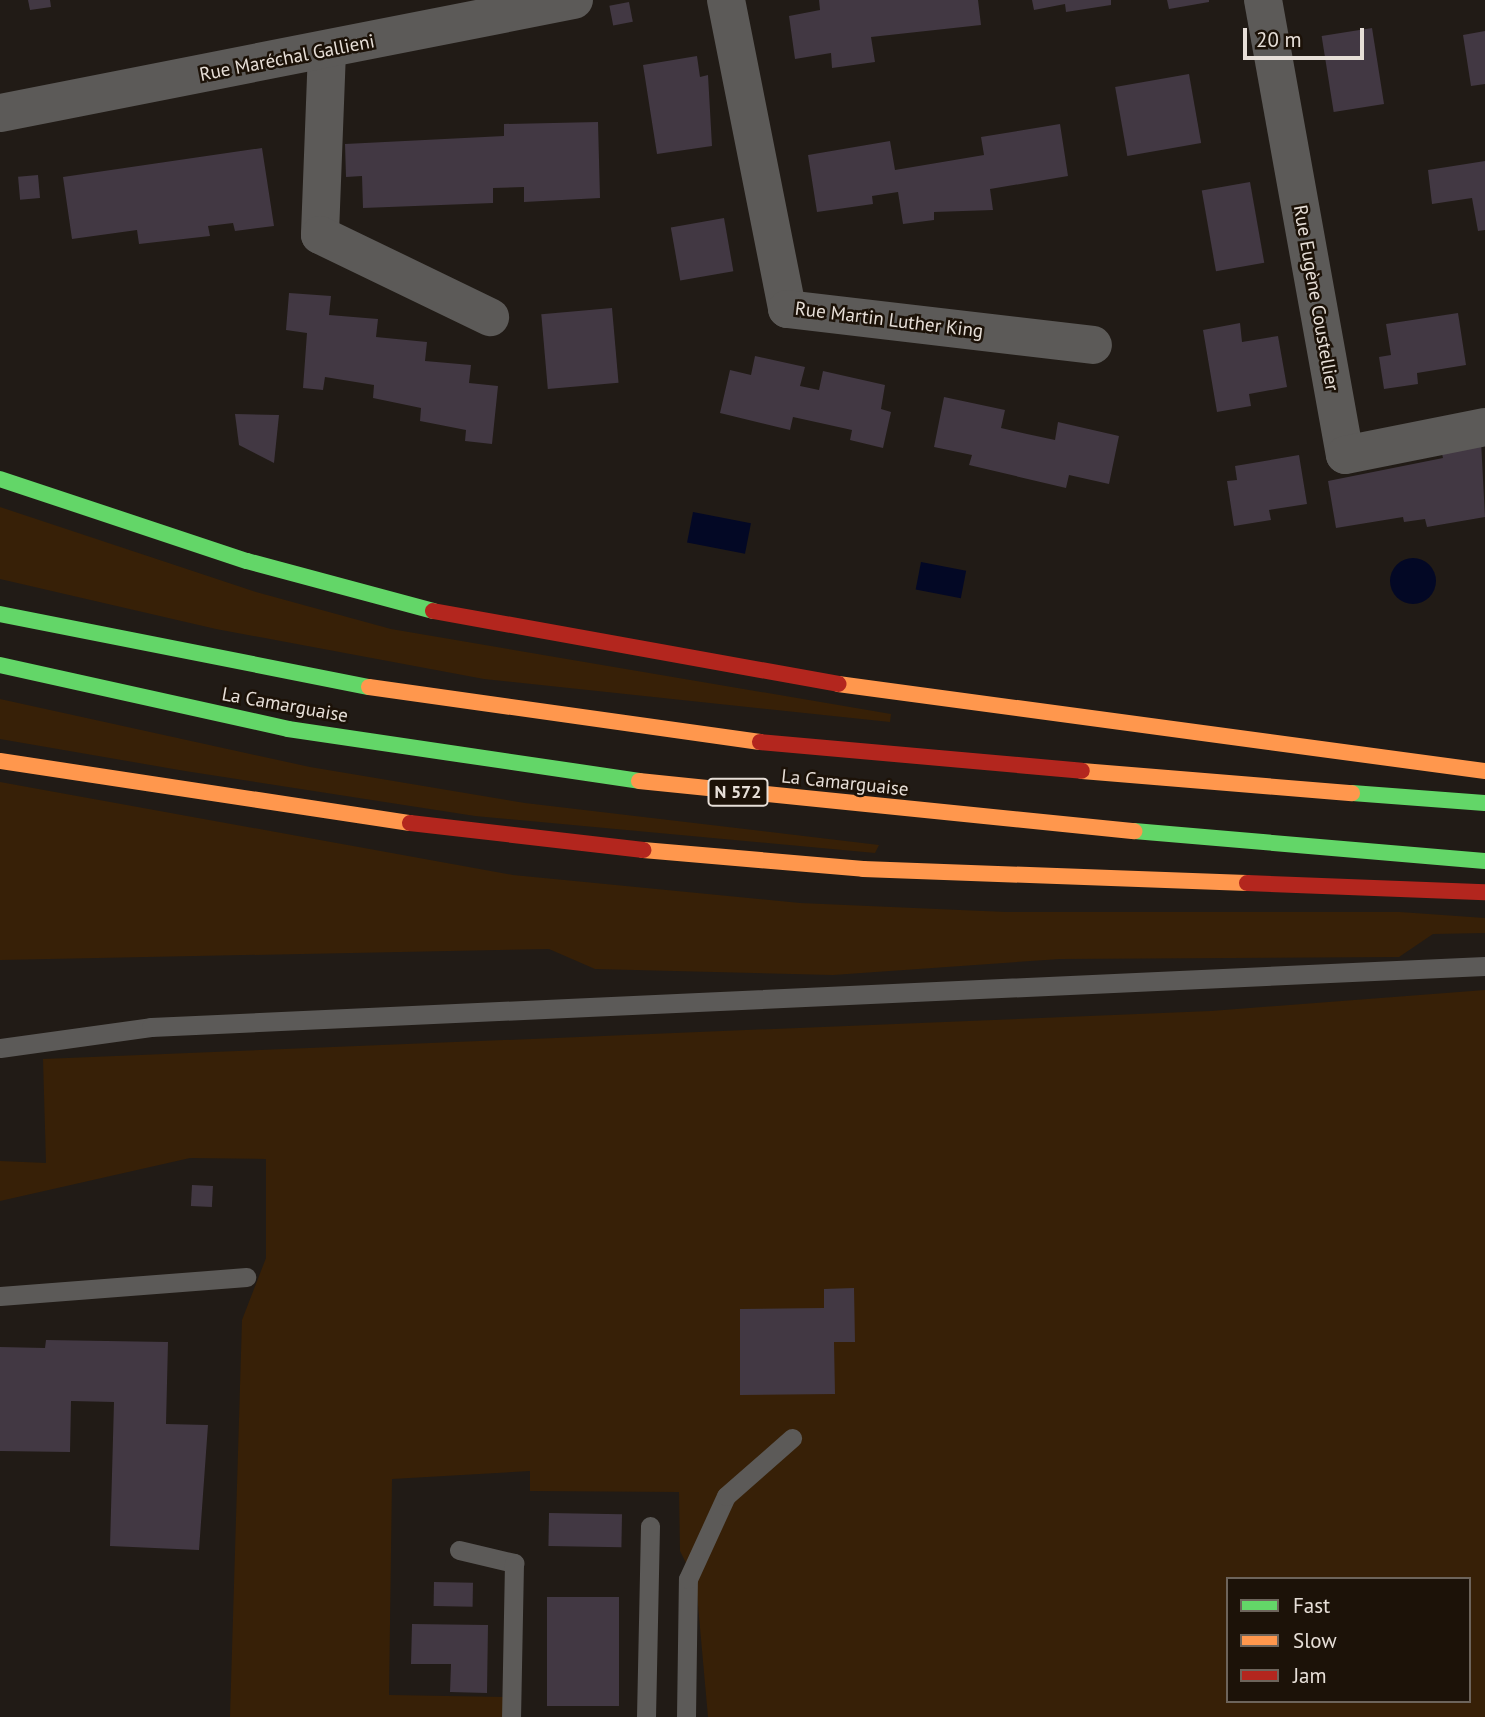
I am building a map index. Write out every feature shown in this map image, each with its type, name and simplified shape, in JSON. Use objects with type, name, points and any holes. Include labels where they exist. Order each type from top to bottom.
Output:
[{"type":"highway","points":[[0,479],[247,561],[424,609],[868,689],[1485,771]]},
{"type":"highway","name":"La Camarguaise","points":[[0,614],[303,677],[638,728],[873,755],[1485,803]]},
{"type":"highway","name":"La Camarguaise","points":[[0,665],[288,729],[570,773],[895,810],[1485,861]]},
{"type":"highway","points":[[0,761],[445,828],[665,852],[863,869],[1485,892]]},
{"type":"street","name":"Rue Maréchal Gallieni","points":[[0,113],[327,51],[574,0]]},
{"type":"street","name":"Rue Martin Luther King","points":[[726,0],[787,309],[1093,345]]},
{"type":"street","name":"Rue Eugène Coustellier","points":[[1263,0],[1345,455],[1485,426]]},
{"type":"street","points":[[327,51],[320,235],[490,317]]},
{"type":"lane","points":[[0,1048],[151,1027],[1485,966]]},
{"type":"lane","points":[[0,1296],[246,1277]]},
{"type":"lane","points":[[686,1717],[688,1579],[726,1496],[792,1438]]},
{"type":"lane","points":[[646,1717],[650,1526]]},
{"type":"lane","points":[[459,1550],[514,1563],[511,1717]]},
{"type":"shaded area","points":[[0,507],[256,592],[391,629],[891,714],[890,722],[484,679],[216,629],[0,579]]},
{"type":"shaded area","points":[[0,699],[310,767],[525,803],[879,845],[875,853],[475,816],[185,771],[0,739]]},
{"type":"shaded area","points":[[0,782],[513,875],[800,903],[1006,912],[1400,912],[1485,918],[1485,933],[1433,934],[1399,957],[1060,959],[833,975],[595,969],[549,949],[0,960]]},
{"type":"shaded area","points":[[1485,990],[1485,1717],[708,1717],[696,1583],[680,1551],[679,1492],[530,1491],[530,1471],[392,1479],[389,1695],[505,1697],[504,1717],[230,1717],[242,1320],[266,1258],[266,1159],[190,1158],[0,1201],[0,1161],[46,1163],[43,1059],[1211,1011]]},
{"type":"water","points":[[693,512],[751,523],[745,554],[687,542]]},
{"type":"water","points":[[1413,558],[1430,564],[1436,581],[1430,598],[1413,604],[1396,598],[1390,581],[1396,564]]},
{"type":"water","points":[[921,562],[966,571],[961,598],[916,589]]},
{"type":"building","points":[[28,0],[50,0],[51,7],[30,10]]},
{"type":"building","points":[[819,0],[978,0],[981,25],[871,37],[875,62],[832,68],[831,53],[795,59],[789,16],[820,10]]},
{"type":"building","points":[[1032,0],[1111,0],[1111,5],[1066,12],[1065,4],[1034,10]]},
{"type":"building","points":[[1167,0],[1209,0],[1209,2],[1169,9]]},
{"type":"building","points":[[629,2],[633,22],[613,25],[609,6]]},
{"type":"building","points":[[1372,28],[1384,104],[1334,112],[1322,36]]},
{"type":"building","points":[[1485,31],[1485,84],[1471,86],[1463,35]]},
{"type":"building","points":[[697,56],[700,77],[708,75],[712,146],[657,154],[643,65]]},
{"type":"building","points":[[1189,74],[1201,143],[1127,156],[1115,87]]},
{"type":"building","points":[[598,122],[600,198],[524,202],[524,187],[493,188],[493,203],[363,208],[362,176],[346,177],[345,144],[504,136],[504,124]]},
{"type":"building","points":[[1060,124],[1068,176],[990,189],[993,210],[934,212],[934,220],[903,224],[898,192],[872,196],[873,204],[817,212],[808,155],[890,141],[895,170],[984,155],[981,137]]},
{"type":"building","points":[[262,148],[274,226],[235,231],[233,223],[208,226],[210,236],[139,244],[137,230],[72,239],[63,177]]},
{"type":"building","points":[[1485,161],[1485,230],[1478,231],[1472,198],[1432,204],[1428,170]]},
{"type":"building","points":[[38,175],[40,198],[20,200],[18,177]]},
{"type":"building","points":[[1250,182],[1264,263],[1216,271],[1202,191]]},
{"type":"building","points":[[724,218],[733,271],[680,281],[671,227]]},
{"type":"building","points":[[289,293],[331,296],[329,315],[378,319],[376,337],[427,342],[425,361],[471,365],[469,383],[498,386],[492,444],[465,441],[466,430],[420,421],[421,408],[373,398],[374,385],[325,377],[323,390],[303,388],[307,333],[286,330]]},
{"type":"building","points":[[612,308],[619,383],[548,389],[541,314]]},
{"type":"building","points":[[1458,313],[1466,365],[1417,373],[1418,384],[1384,389],[1379,357],[1391,355],[1386,324]]},
{"type":"building","points":[[1240,323],[1242,342],[1278,336],[1287,387],[1249,394],[1251,406],[1217,412],[1203,330]]},
{"type":"building","points":[[755,356],[805,367],[800,386],[819,390],[823,371],[885,385],[881,409],[891,412],[883,448],[850,440],[852,430],[793,417],[790,430],[720,413],[730,370],[751,375]]},
{"type":"building","points":[[944,397],[1005,410],[1001,428],[1027,434],[1055,440],[1058,422],[1119,436],[1109,484],[1069,475],[1066,488],[969,465],[972,455],[934,447]]},
{"type":"building","points":[[235,414],[279,415],[274,463],[239,445]]},
{"type":"building","points":[[1481,441],[1485,517],[1427,527],[1425,519],[1404,522],[1403,517],[1336,528],[1328,481],[1443,458],[1441,450]]},
{"type":"building","points":[[1299,455],[1307,504],[1269,510],[1271,520],[1234,526],[1227,481],[1237,480],[1235,466]]},
{"type":"building","points":[[192,1185],[213,1186],[212,1207],[191,1206]]},
{"type":"building","points":[[854,1288],[855,1342],[834,1342],[835,1394],[740,1395],[740,1309],[824,1308],[824,1289]]},
{"type":"building","points":[[46,1340],[168,1342],[166,1424],[208,1425],[199,1550],[110,1546],[114,1402],[71,1401],[70,1452],[0,1451],[0,1347],[45,1348]]},
{"type":"building","points":[[549,1513],[622,1514],[621,1547],[548,1546]]},
{"type":"building","points":[[434,1582],[473,1583],[473,1607],[434,1606]]},
{"type":"building","points":[[547,1597],[619,1597],[619,1706],[547,1706]]},
{"type":"building","points":[[412,1624],[488,1625],[487,1693],[450,1692],[451,1664],[411,1664]]},
{"type":"traffic: fast","points":[[0,479],[247,561],[433,611]]},
{"type":"traffic: fast","points":[[0,614],[369,687]]},
{"type":"traffic: fast","points":[[0,665],[288,729],[639,781]]},
{"type":"traffic: fast","points":[[1352,793],[1485,803]]},
{"type":"traffic: fast","points":[[1134,831],[1485,861]]},
{"type":"traffic: slow","points":[[838,684],[1485,771]]},
{"type":"traffic: slow","points":[[369,687],[760,742]]},
{"type":"traffic: slow","points":[[0,761],[410,823]]},
{"type":"traffic: slow","points":[[1082,771],[1352,793]]},
{"type":"traffic: slow","points":[[639,781],[1134,831]]},
{"type":"traffic: slow","points":[[643,850],[863,869],[1247,883]]},
{"type":"traffic: jam","points":[[433,611],[838,684]]},
{"type":"traffic: jam","points":[[760,742],[1082,771]]},
{"type":"traffic: jam","points":[[410,823],[643,850]]},
{"type":"traffic: jam","points":[[1247,883],[1485,892]]}]
